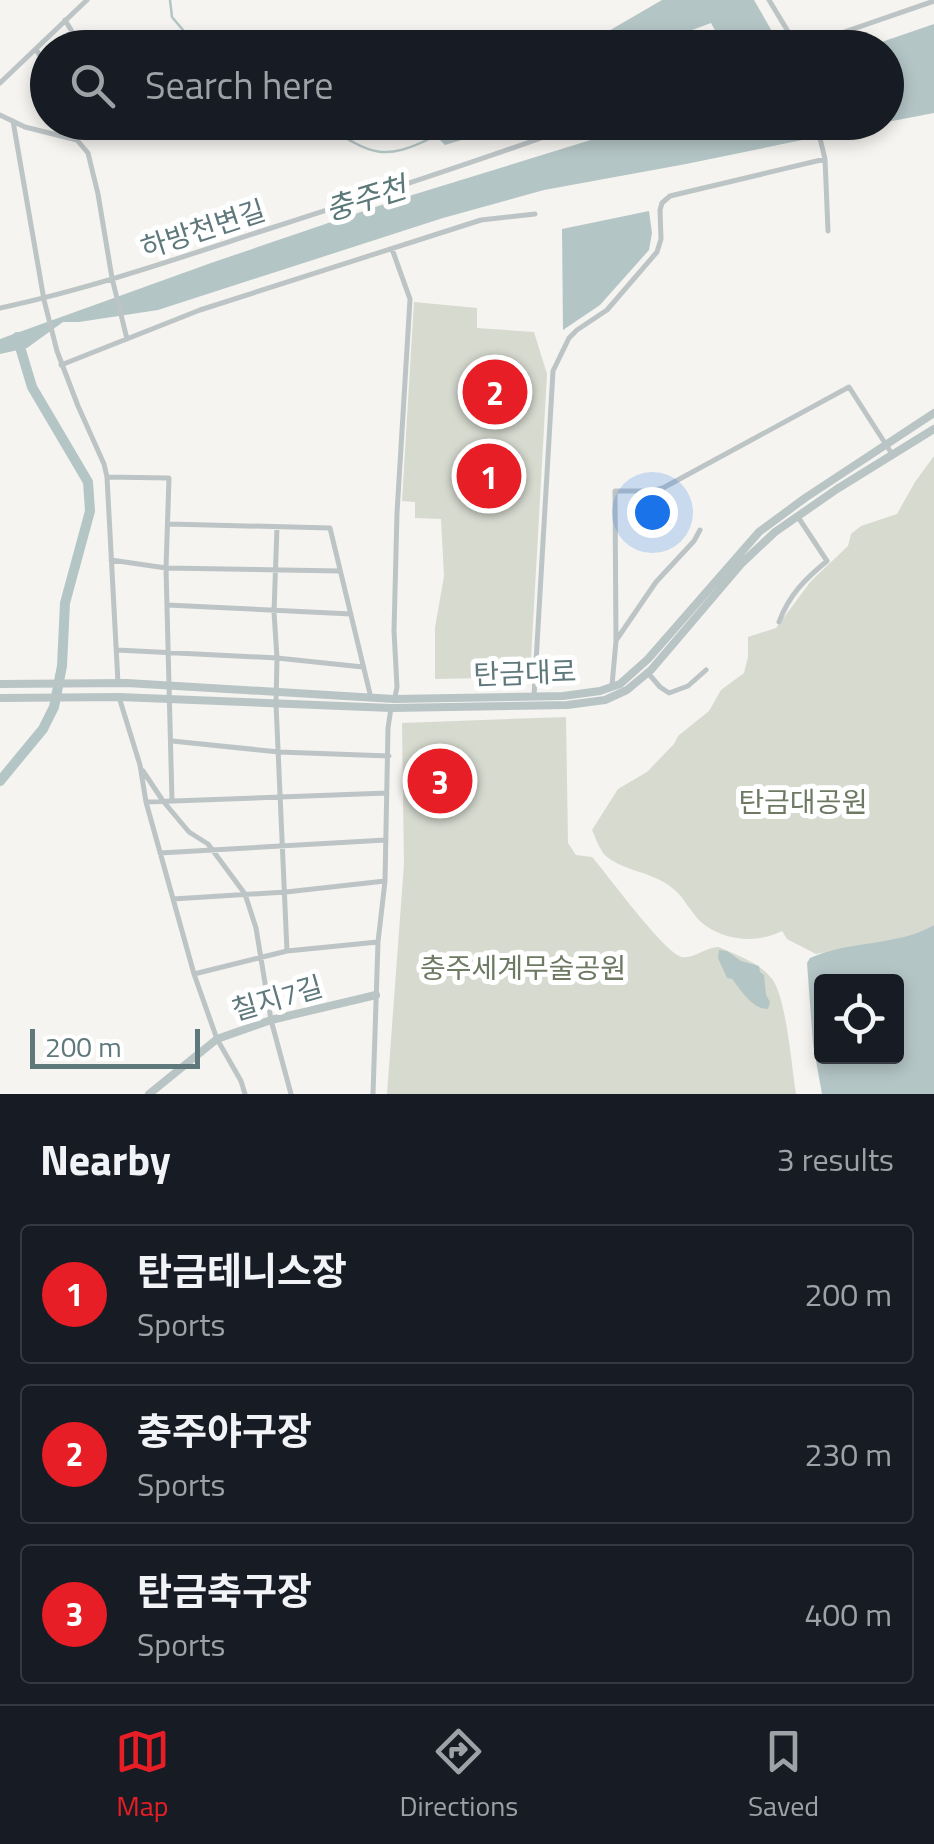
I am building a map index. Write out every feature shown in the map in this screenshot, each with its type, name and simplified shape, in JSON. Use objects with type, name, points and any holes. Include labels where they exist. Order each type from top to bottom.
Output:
[{"type":"main road","name":"탄금대로","points":[[0,698],[393,703],[534,700],[612,688],[648,660],[759,532],[934,413]]},
{"type":"main road","name":"탄금대로","points":[[534,700],[579,704],[605,700],[627,690],[648,673],[760,544],[797,515],[934,429]]},
{"type":"main road","name":"탄금대로","points":[[0,684],[118,682],[371,698],[393,703]]},
{"type":"main road","points":[[118,682],[119,697]]},
{"type":"main road","name":"칠지7길","points":[[149,1094],[218,1039],[271,1020],[376,995]]},
{"type":"street","points":[[55,30],[86,0]]},
{"type":"street","points":[[769,0],[787,30]]},
{"type":"street","points":[[851,30],[934,2]]},
{"type":"street","points":[[65,20],[71,30]]},
{"type":"street","points":[[0,83],[30,55]]},
{"type":"street","points":[[0,114],[30,127]]},
{"type":"street","points":[[12,121],[57,352],[107,477],[118,682]]},
{"type":"street","points":[[78,140],[88,153],[98,194],[126,339]]},
{"type":"street","name":"하방천변길","points":[[0,308],[44,300],[534,140]]},
{"type":"street","points":[[820,140],[828,231]]},
{"type":"street","points":[[534,700],[552,371],[562,348],[577,330],[607,310],[657,252],[661,239],[660,210],[670,196],[824,155]]},
{"type":"street","points":[[61,365],[200,310],[482,220],[534,214]]},
{"type":"street","points":[[373,1094],[388,728],[397,687],[397,513],[410,299],[392,249]]},
{"type":"street","points":[[612,688],[616,641],[615,491],[663,488],[850,387],[894,456]]},
{"type":"street","points":[[107,477],[169,478],[166,568],[172,801]]},
{"type":"street","points":[[779,622],[805,578],[827,561],[797,515]]},
{"type":"street","points":[[168,524],[330,528],[371,698]]},
{"type":"street","points":[[277,528],[276,704],[287,951]]},
{"type":"street","points":[[616,641],[656,582],[700,530]]},
{"type":"street","points":[[111,560],[166,568],[340,571]]},
{"type":"street","points":[[167,605],[350,614]]},
{"type":"street","points":[[116,650],[278,658],[364,667]]},
{"type":"street","points":[[648,673],[670,693],[688,686],[706,670]]},
{"type":"street","points":[[119,697],[194,974],[218,1039],[245,1094]]},
{"type":"street","points":[[172,741],[279,752],[388,756]]},
{"type":"street","points":[[140,765],[163,801],[189,832],[208,844],[245,894],[256,928],[271,1020],[291,1094]]},
{"type":"street","points":[[146,802],[387,793]]},
{"type":"street","points":[[160,853],[386,840]]},
{"type":"street","points":[[172,900],[384,880]]},
{"type":"street","points":[[194,974],[287,951],[378,942]]},
{"type":"green space","points":[[414,302],[477,308],[477,328],[534,332],[547,374],[530,677],[435,679],[435,628],[444,576],[441,519],[415,518],[415,502],[402,501]]},
{"type":"green space","name":"탄금대공원","points":[[934,456],[934,925],[891,941],[816,954],[787,939],[782,931],[751,939],[719,933],[701,922],[671,887],[607,857],[592,830],[618,789],[647,772],[678,736],[709,711],[721,690],[744,673],[748,637],[776,628],[811,581],[848,546],[851,534],[861,526],[897,514]]},
{"type":"green space","name":"충주세계무술공원","points":[[566,717],[568,843],[576,855],[592,857],[674,953],[687,957],[719,947],[767,973],[781,1001],[796,1094],[387,1094],[404,864],[402,723]]},
{"type":"shaded area","points":[[662,0],[754,0],[771,30],[715,30],[711,23],[692,30],[610,30]]},
{"type":"shaded area","points":[[934,24],[934,113],[904,119],[904,34]]},
{"type":"shaded area","name":"충주천","points":[[591,140],[802,140],[544,190],[443,218],[158,310],[63,322],[27,348],[0,354],[0,339],[396,200]]},
{"type":"shaded area","points":[[649,211],[649,250],[600,305],[563,330],[562,229]]},
{"type":"shaded area","points":[[934,925],[934,1094],[822,1094],[817,1064],[904,1064],[904,974],[814,974],[814,1050],[807,963],[825,952],[888,940]]},
{"type":"shaded area","points":[[719,950],[759,966],[770,1002],[768,1009],[752,1002],[727,978],[718,958]]},
{"type":"waterway","points":[[170,0],[172,17],[183,30]]},
{"type":"waterway","points":[[349,140],[388,152],[427,140]]},
{"type":"waterway","points":[[0,781],[43,729],[54,707],[62,666],[65,603],[90,511],[88,482],[32,387],[17,337]]},
{"type":"place","name":"충주야구장","points":[[495,392]]},
{"type":"place","name":"탄금테니스장","points":[[489,476]]},
{"type":"place","name":"탄금축구장","points":[[440,781]]}]
